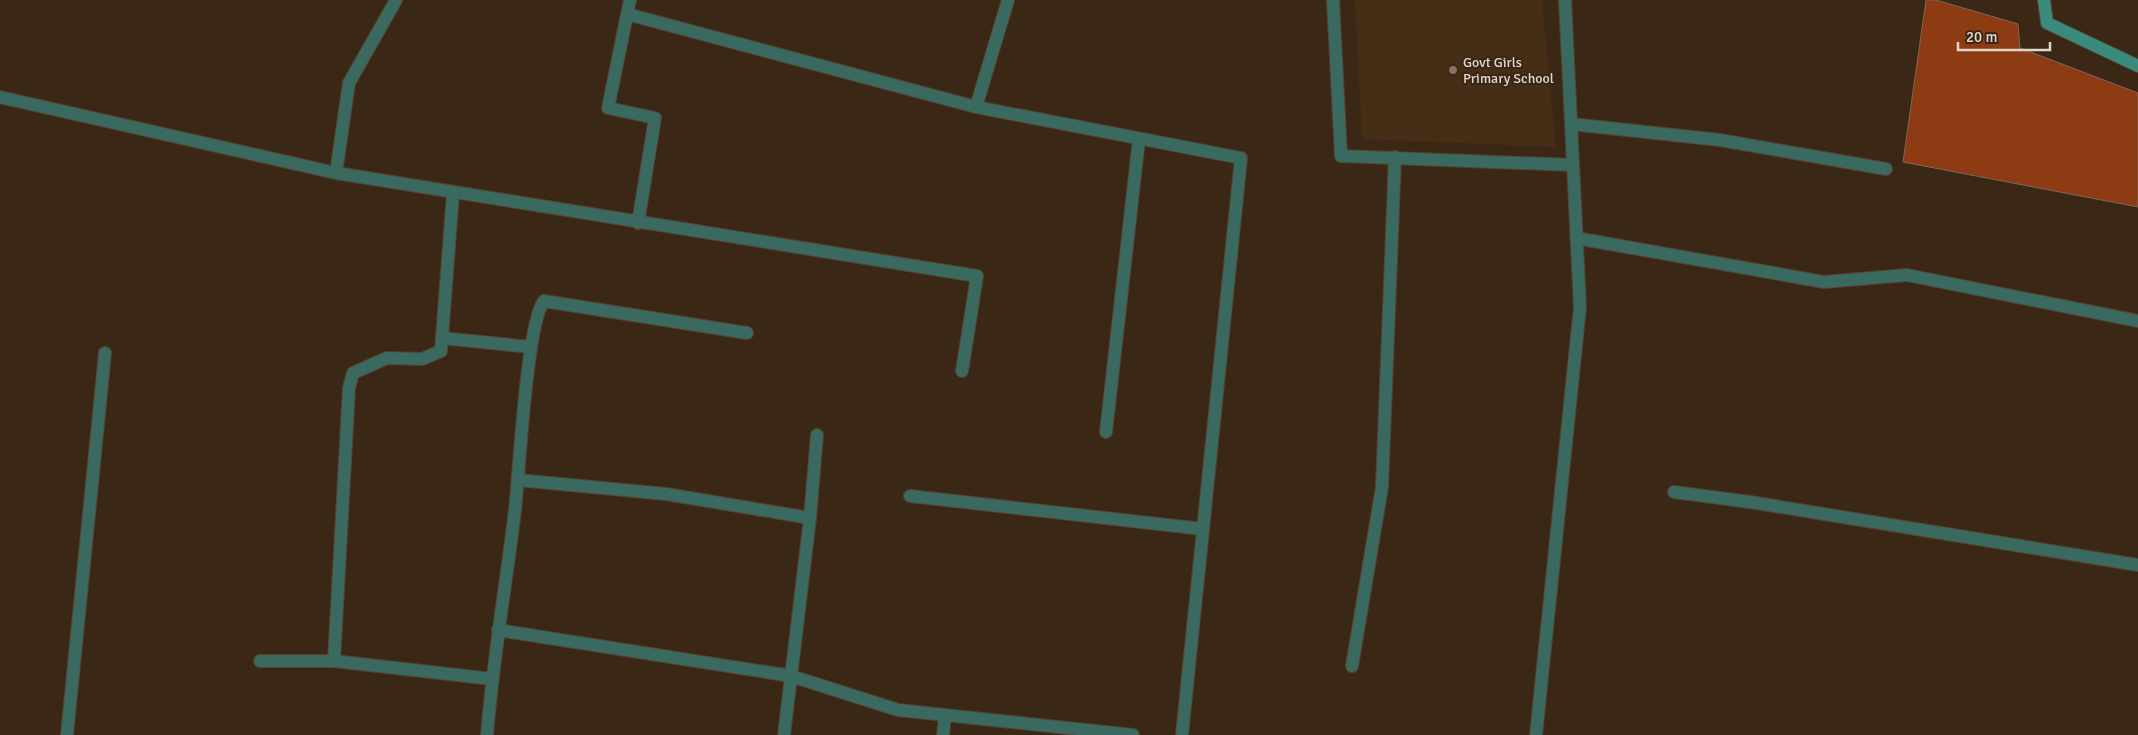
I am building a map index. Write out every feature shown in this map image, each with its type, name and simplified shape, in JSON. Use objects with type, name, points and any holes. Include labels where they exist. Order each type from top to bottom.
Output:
[{"type":"street","points":[[336,173],[349,83],[396,0]]},
{"type":"street","points":[[630,0],[608,108],[655,118],[638,223]]},
{"type":"street","points":[[976,107],[1008,0]]},
{"type":"street","points":[[1333,0],[1341,156],[1573,165]]},
{"type":"street","points":[[1536,735],[1580,307],[1565,0]]},
{"type":"street","points":[[2044,0],[2047,23],[2138,66]]},
{"type":"street","points":[[627,14],[976,107],[1241,158],[1182,735]]},
{"type":"street","points":[[0,97],[336,173],[977,276],[962,371]]},
{"type":"street","points":[[1571,124],[1720,140],[1886,170]]},
{"type":"street","points":[[1106,432],[1139,138]]},
{"type":"street","points":[[1352,666],[1382,487],[1395,158]]},
{"type":"street","points":[[334,661],[350,388],[353,374],[387,358],[422,359],[441,351],[453,193]]},
{"type":"street","points":[[1576,238],[1824,282],[1906,275],[2138,321]]},
{"type":"street","points":[[487,735],[492,678],[518,480],[532,346],[539,307],[544,301],[747,333]]},
{"type":"street","points":[[442,338],[532,346]]},
{"type":"street","points":[[67,735],[105,353]]},
{"type":"street","points":[[784,735],[810,518],[817,435]]},
{"type":"street","points":[[518,480],[666,494],[810,518]]},
{"type":"street","points":[[1674,492],[1760,503],[2138,565]]},
{"type":"street","points":[[910,496],[1203,529]]},
{"type":"street","points":[[498,630],[791,676],[898,710],[1133,735]]},
{"type":"street","points":[[260,661],[334,661],[492,678]]},
{"type":"street","points":[[942,735],[945,715]]},
{"type":"shaded area","name":"Govt Girls Primary School","points":[[1355,0],[1542,0],[1556,147],[1362,139]]},
{"type":"building","points":[[1926,0],[1936,0],[2018,24],[2020,48],[2138,93],[2138,207],[1903,162]]},
{"type":"place","name":"Govt Girls Primary School","points":[[1453,70]]}]
